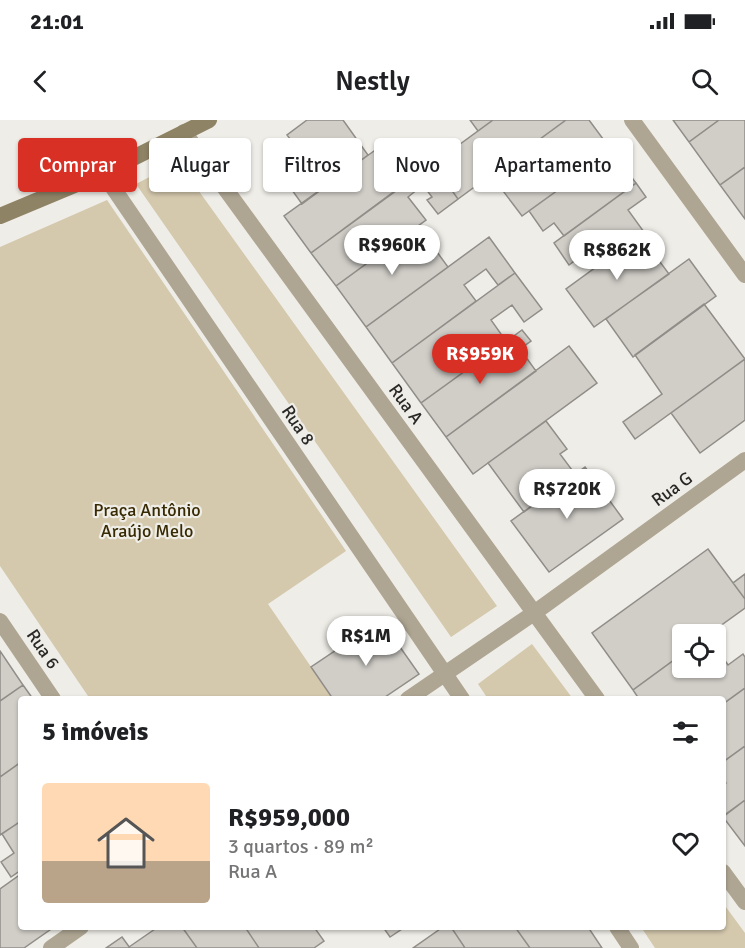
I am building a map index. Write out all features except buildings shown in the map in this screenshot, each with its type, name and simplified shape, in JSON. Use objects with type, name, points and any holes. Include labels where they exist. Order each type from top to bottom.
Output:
[{"type":"main road","points":[[137,155],[209,120]]},
{"type":"main road","points":[[0,216],[56,192]]},
{"type":"street","points":[[632,120],[745,275]]},
{"type":"street","name":"Rua A","points":[[184,132],[595,696]]},
{"type":"street","name":"Rua 8","points":[[117,192],[460,696]]},
{"type":"street","name":"Rua G","points":[[412,696],[534,613],[745,460]]},
{"type":"street","name":"Rua 6","points":[[0,621],[51,696]]},
{"type":"street","points":[[726,876],[745,902]]},
{"type":"street","points":[[51,948],[77,930]]},
{"type":"street","points":[[619,930],[631,948]]},
{"type":"green space","points":[[149,177],[149,192],[200,192],[497,606],[451,637],[137,183]]},
{"type":"green space","name":"Praça Antônio Araújo Melo","points":[[107,200],[346,551],[268,604],[331,696],[88,696],[0,566],[0,247]]},
{"type":"green space","points":[[532,644],[571,696],[486,696],[478,684]]},
{"type":"green space","points":[[726,907],[745,933],[745,948],[655,948],[643,930],[726,930]]}]
